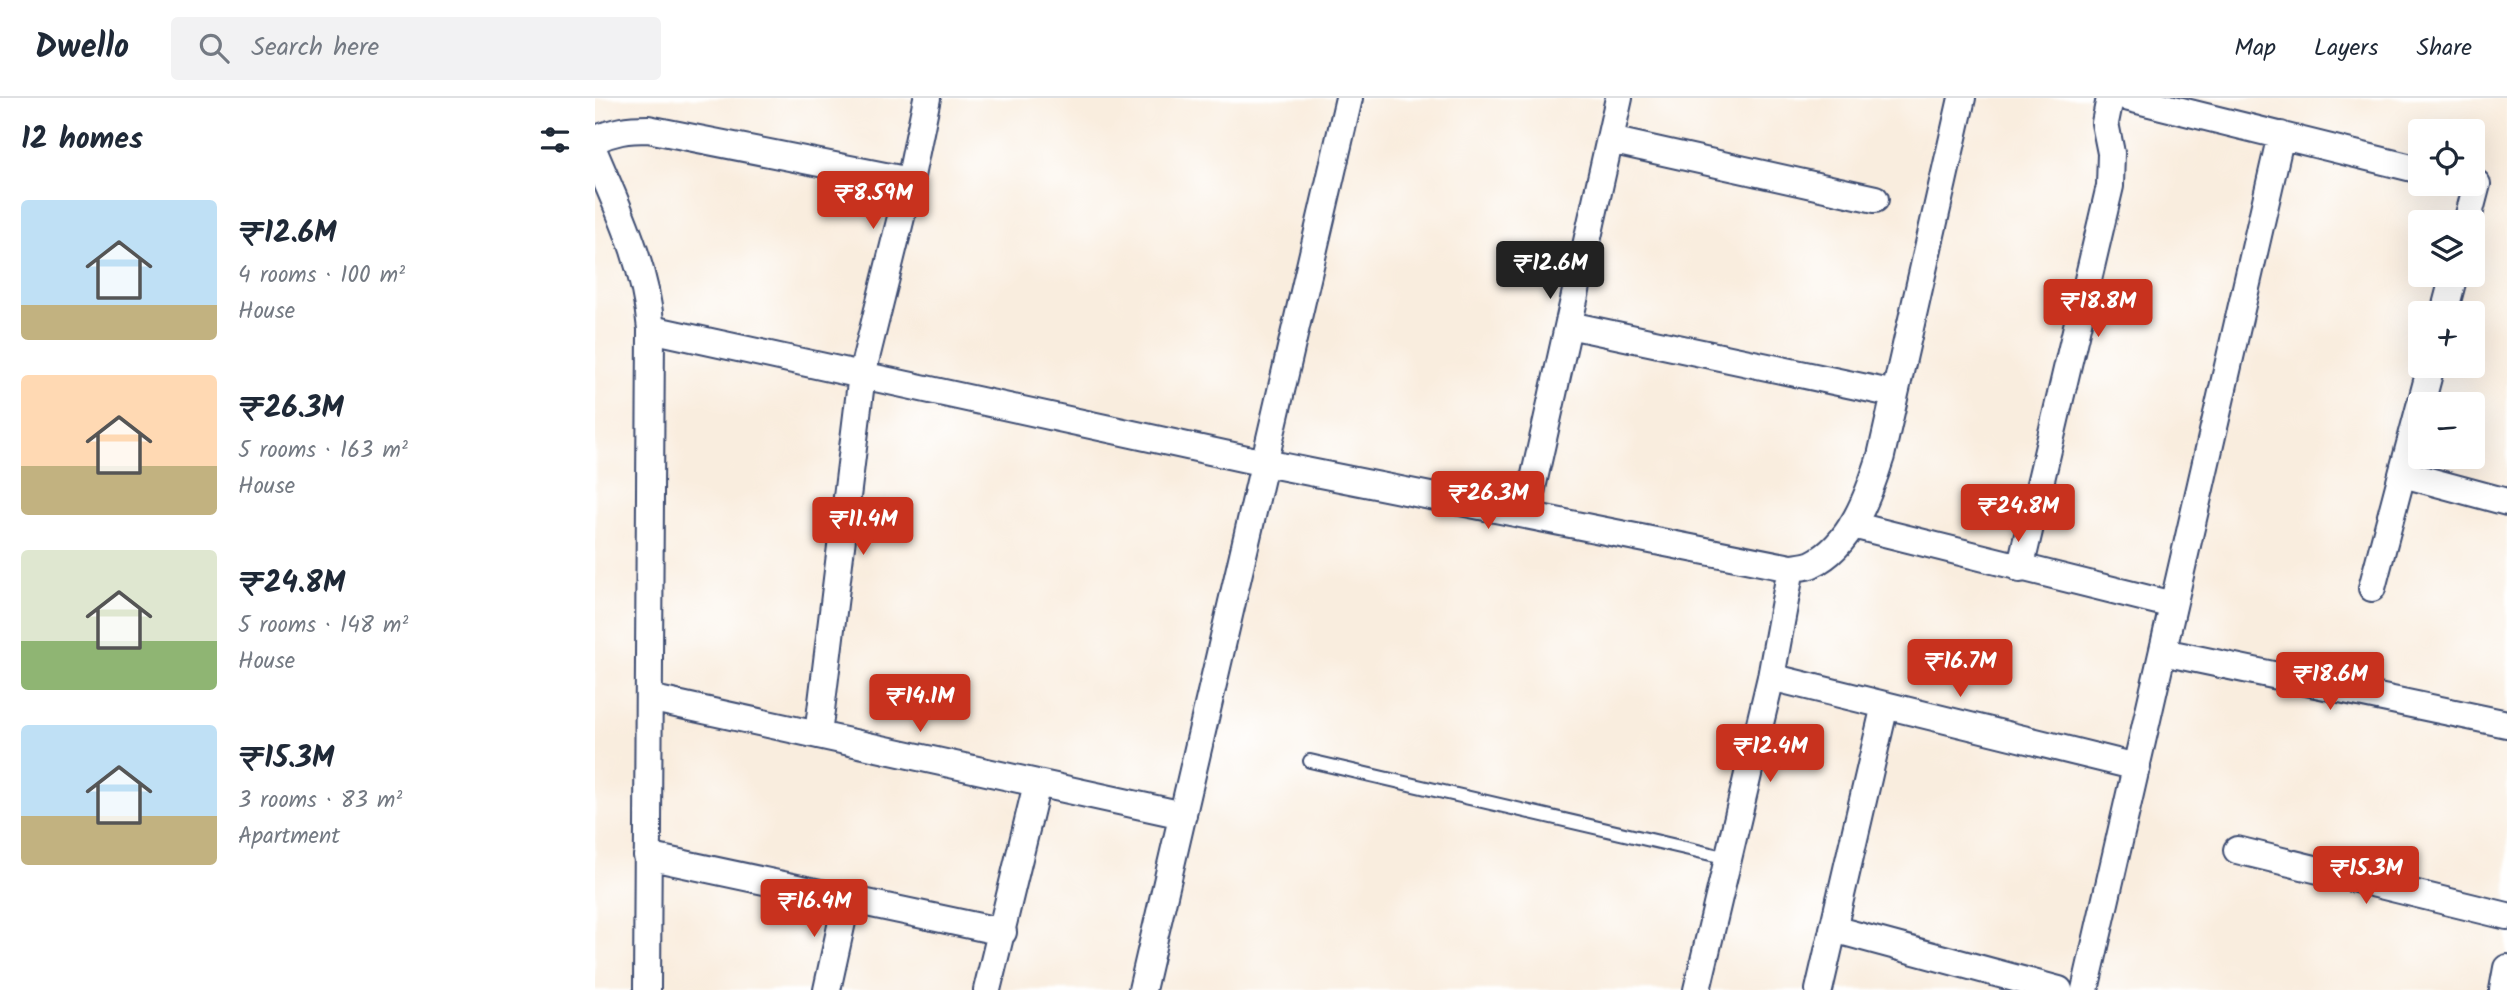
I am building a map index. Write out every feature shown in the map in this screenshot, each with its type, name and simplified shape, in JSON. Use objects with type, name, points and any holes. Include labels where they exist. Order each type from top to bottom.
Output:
[{"type":"street","points":[[818,735],[862,374],[910,181],[927,98]]},
{"type":"street","points":[[1142,990],[1349,98]]},
{"type":"street","points":[[1527,515],[1619,98]]},
{"type":"street","points":[[651,329],[1265,463],[1791,568],[1811,565],[1829,554],[1852,525],[1868,496],[1881,456],[1962,98]]},
{"type":"street","points":[[2020,569],[2110,186],[2111,153],[2105,123],[2110,98]]},
{"type":"street","points":[[2129,98],[2408,167]]},
{"type":"street","points":[[595,140],[610,132],[648,129],[910,181]]},
{"type":"street","points":[[2085,990],[2281,135]]},
{"type":"street","points":[[1610,140],[1875,199]]},
{"type":"street","points":[[595,154],[634,247],[648,295],[651,329],[647,990]]},
{"type":"street","points":[[1569,325],[1895,394]]},
{"type":"street","points":[[2372,588],[2408,455]]},
{"type":"street","points":[[2403,474],[2507,502]]},
{"type":"street","points":[[1852,525],[2173,605]]},
{"type":"street","points":[[1697,990],[1772,677],[1791,568]]},
{"type":"street","points":[[2162,652],[2507,724]]},
{"type":"street","points":[[1772,677],[2137,767]]},
{"type":"street","points":[[649,698],[1183,815]]},
{"type":"street","points":[[1819,990],[1885,705]]},
{"type":"street","points":[[988,990],[1037,785]]},
{"type":"street","points":[[2237,850],[2507,916]]},
{"type":"street","points":[[647,856],[1003,932]]},
{"type":"street","points":[[827,990],[847,898]]},
{"type":"street","points":[[1833,929],[2059,990]]},
{"type":"street","points":[[2503,990],[2507,968]]},
{"type":"lane","points":[[1310,761],[1728,858]]}]
